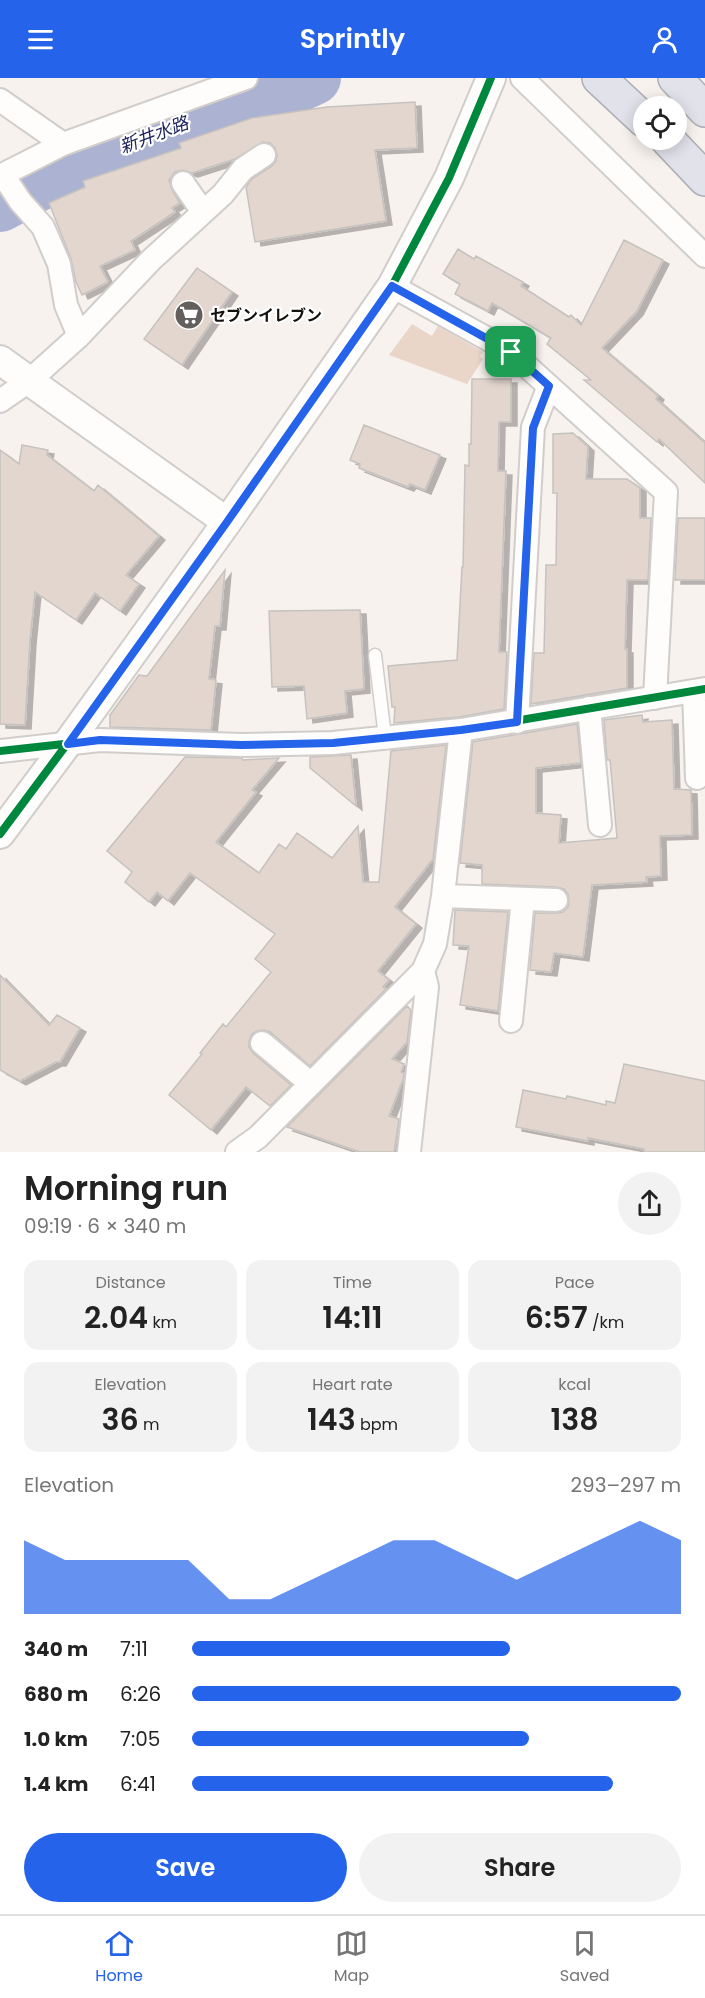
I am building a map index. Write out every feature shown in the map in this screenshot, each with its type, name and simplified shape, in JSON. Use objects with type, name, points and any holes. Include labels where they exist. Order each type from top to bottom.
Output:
[{"type":"highway","points":[[599,78],[633,110]]},
{"type":"highway","points":[[612,78],[633,100]]},
{"type":"highway","points":[[675,78],[705,110]]},
{"type":"highway","points":[[677,150],[698,172]]},
{"type":"street","points":[[79,336],[66,305],[59,264],[43,227],[1,176],[63,144],[246,78]]},
{"type":"street","points":[[0,834],[68,744],[227,522],[392,286],[449,178],[491,78]]},
{"type":"street","points":[[522,78],[705,256]]},
{"type":"street","points":[[0,100],[63,144]]},
{"type":"street","points":[[0,401],[29,381],[79,336],[151,260],[223,194],[243,169],[264,155]]},
{"type":"street","points":[[183,183],[203,212]]},
{"type":"street","points":[[392,286],[511,352],[666,492],[655,698]]},
{"type":"street","points":[[0,360],[227,522]]},
{"type":"street","points":[[517,722],[533,428],[549,386]]},
{"type":"street","points":[[0,751],[100,740],[241,745],[333,743],[517,722],[700,690],[697,778]]},
{"type":"street","points":[[589,708],[600,825]]},
{"type":"street","points":[[237,1152],[258,1137],[423,971],[435,944],[443,896],[461,730]]},
{"type":"street","points":[[443,896],[556,900]]},
{"type":"street","points":[[512,1021],[523,898]]},
{"type":"street","points":[[409,1152],[427,987],[423,971]]},
{"type":"street","points":[[262,1043],[311,1084]]},
{"type":"lane","points":[[375,655],[385,737]]},
{"type":"shaded area","points":[[412,324],[432,336],[438,326],[483,352],[480,356],[483,359],[467,384],[389,355]]},
{"type":"building","points":[[415,102],[417,148],[375,150],[386,221],[255,242],[246,187],[252,179],[272,166],[277,155],[270,143],[263,142],[235,159],[192,173],[183,170],[175,172],[169,180],[180,203],[172,208],[175,212],[131,241],[135,250],[100,266],[108,282],[82,295],[76,282],[71,259],[49,203],[85,187],[83,181],[181,148],[179,143],[252,118],[327,107]]},
{"type":"building","points":[[624,240],[663,260],[637,311],[602,348],[658,396],[656,399],[705,443],[705,483],[659,439],[657,442],[584,380],[591,380],[547,344],[551,338],[492,303],[488,311],[455,294],[460,284],[443,274],[458,249],[474,259],[476,256],[523,282],[521,286],[569,317],[571,315],[581,325]]},
{"type":"building","name":"セブンイレブン","points":[[197,268],[232,292],[182,365],[144,339]]},
{"type":"building","points":[[472,379],[511,379],[511,422],[499,422],[498,471],[506,471],[499,652],[507,652],[504,709],[459,717],[394,723],[395,707],[392,707],[388,666],[457,660],[463,567],[465,465],[469,466],[469,444],[471,444]]},
{"type":"building","points":[[364,425],[440,455],[425,490],[410,484],[408,487],[359,468],[360,464],[350,460]]},
{"type":"building","points":[[573,433],[588,447],[586,479],[627,479],[640,488],[640,518],[651,518],[648,580],[627,580],[625,649],[627,649],[627,688],[531,704],[534,653],[544,653],[546,565],[556,565],[557,493],[553,493],[553,434]]},
{"type":"building","points":[[22,445],[48,450],[47,455],[94,491],[98,485],[159,536],[126,575],[139,584],[120,611],[95,593],[76,620],[35,592],[25,725],[0,724],[0,450],[19,464]]},
{"type":"building","points":[[678,518],[705,518],[705,580],[675,580]]},
{"type":"building","points":[[225,570],[220,626],[215,626],[209,679],[216,680],[211,730],[110,727],[110,715],[139,675],[147,676]]},
{"type":"building","points":[[360,610],[364,689],[345,691],[347,713],[307,719],[304,686],[272,687],[269,611]]},
{"type":"building","points":[[642,715],[643,722],[672,720],[674,789],[691,790],[692,835],[660,836],[661,876],[646,877],[647,882],[592,885],[583,957],[554,953],[551,972],[530,970],[535,913],[563,912],[568,907],[568,894],[564,889],[556,887],[482,884],[482,865],[460,863],[473,742],[577,724],[581,763],[536,768],[536,813],[561,815],[559,843],[617,838],[604,720]]},
{"type":"building","points":[[446,745],[433,859],[395,907],[416,924],[378,971],[389,980],[383,987],[386,989],[310,1066],[270,1032],[264,1030],[252,1034],[249,1047],[253,1053],[291,1085],[270,1106],[246,1087],[211,1130],[169,1095],[223,1024],[226,1027],[271,972],[255,959],[275,934],[190,873],[168,901],[157,892],[149,902],[125,882],[132,872],[107,851],[185,757],[241,758],[243,760],[279,758],[252,790],[256,792],[216,842],[259,873],[279,844],[286,849],[297,833],[332,858],[358,826],[363,882],[379,882],[391,751]]},
{"type":"building","points":[[351,755],[356,806],[310,768],[310,757]]},
{"type":"building","points":[[455,910],[508,912],[498,1011],[460,1005],[469,946],[453,945]]},
{"type":"building","points":[[0,975],[49,1025],[57,1015],[80,1028],[60,1062],[20,1081],[0,1070]]},
{"type":"building","points":[[407,1006],[411,1010],[407,1042],[392,1059],[404,1064],[401,1072],[404,1073],[403,1079],[389,1116],[399,1119],[394,1152],[360,1152],[287,1127]]},
{"type":"building","points":[[624,1064],[705,1081],[705,1152],[644,1152],[644,1149],[588,1138],[588,1141],[516,1127],[523,1090],[566,1099],[567,1096],[606,1105],[606,1101],[615,1103]]},
{"type":"waterway","name":"新井水路","points":[[0,205],[48,179],[142,138],[288,90],[314,78]]},
{"type":"cycle path","points":[[0,834],[227,522],[392,286],[449,178],[491,78]]},
{"type":"cycle path","points":[[0,751],[100,740],[241,745],[333,743],[461,730],[705,689]]},
{"type":"place","name":"セブンイレブン","points":[[189,315]]},
{"type":"route","points":[[392,286],[511,352],[549,386],[533,428],[517,722],[333,743],[241,745],[100,740],[68,744],[392,286]]}]
